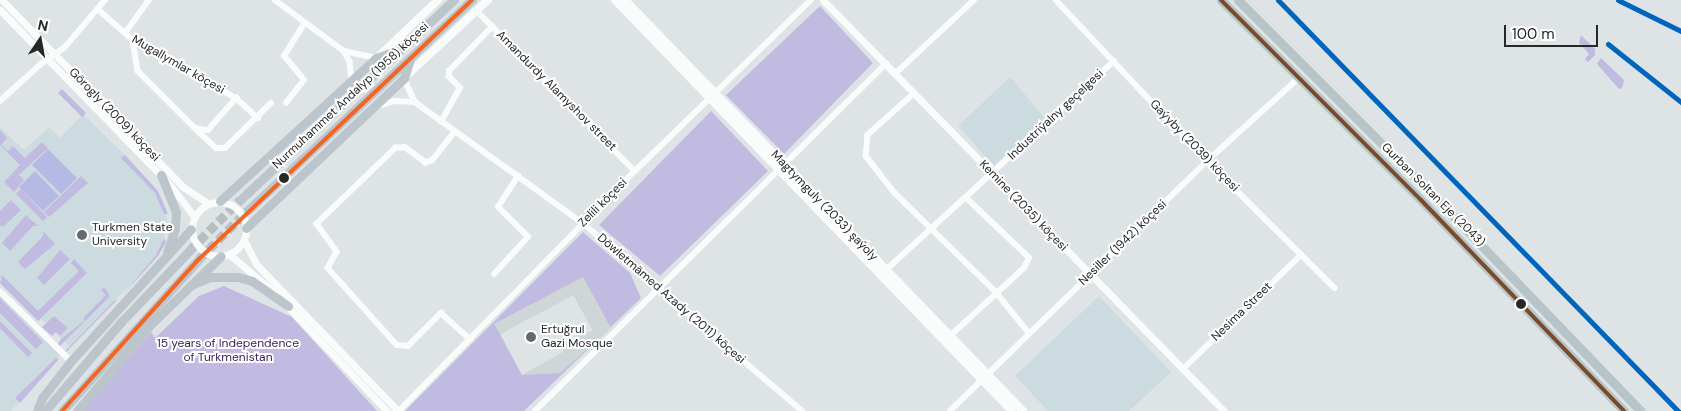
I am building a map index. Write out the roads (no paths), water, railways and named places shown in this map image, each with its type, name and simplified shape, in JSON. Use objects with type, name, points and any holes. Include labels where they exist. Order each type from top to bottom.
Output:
[{"type":"highway","name":"Gurban Soltan Eje (2043)","points":[[1221,0],[1624,411]]},
{"type":"highway","name":"Gurban Soltan Eje (2043)","points":[[1238,0],[1427,189],[1641,411]]},
{"type":"main road","points":[[220,202],[438,0]]},
{"type":"main road","name":"Nurmuhammet Andalyp (1958) köçesi","points":[[240,200],[454,0]]},
{"type":"main road","name":"Nurmuhammet Andalyp (1958) köçesi","points":[[248,210],[472,0]]},
{"type":"main road","points":[[246,228],[488,0]]},
{"type":"main road","name":"Magtymguly (2033) şaýoly","points":[[616,0],[984,377],[1023,411]]},
{"type":"main road","name":"Magtymguly (2033) şaýoly","points":[[625,0],[711,96]]},
{"type":"main road","points":[[376,58],[401,49]]},
{"type":"main road","points":[[404,78],[410,58]]},
{"type":"main road","points":[[334,111],[352,80]]},
{"type":"main road","points":[[339,124],[358,121]]},
{"type":"main road","name":"Magtymguly (2033) şaýoly","points":[[782,169],[886,270],[950,336],[1012,411]]},
{"type":"main road","points":[[161,175],[174,201],[176,217],[172,240],[161,263]]},
{"type":"main road","points":[[38,411],[42,398],[71,361],[191,229]]},
{"type":"main road","points":[[45,411],[93,353],[190,250]]},
{"type":"main road","points":[[77,411],[183,291],[225,255]]},
{"type":"main road","points":[[62,411],[199,259]]},
{"type":"main road","points":[[183,291],[210,278],[238,277],[252,281],[288,306]]},
{"type":"street","name":"Görogly (2009) köçesi","points":[[2,0],[183,187],[208,204]]},
{"type":"street","points":[[0,101],[55,54],[99,10],[105,0]]},
{"type":"street","points":[[125,33],[148,0]]},
{"type":"street","points":[[275,0],[344,51],[376,58]]},
{"type":"street","name":"Zelili köçesi","points":[[399,411],[635,171],[811,0]]},
{"type":"street","name":"Kemine (2035) köçesi","points":[[823,0],[1224,411]]},
{"type":"street","points":[[895,74],[974,0]]},
{"type":"street","name":"Gaýyby (2039) köçesi","points":[[1056,0],[1207,161],[1335,288]]},
{"type":"street","name":"Görogly (2009) köçesi","points":[[0,10],[183,198],[194,217]]},
{"type":"street","name":"Mugallymlar köçesi","points":[[99,10],[133,40],[236,98],[258,118]]},
{"type":"street","name":"Amandurdy Alamyshov street","points":[[477,11],[635,171]]},
{"type":"street","points":[[286,103],[304,80],[284,56],[305,22]]},
{"type":"street","points":[[441,122],[460,88],[449,77],[449,71],[492,26]]},
{"type":"street","points":[[133,40],[138,71],[195,128],[220,149],[258,118],[270,103]]},
{"type":"street","name":"Nurmuhammet Andalyp (1958) köçesi","points":[[344,51],[350,62],[352,80]]},
{"type":"street","name":"Industriýalny geçelgesi","points":[[886,270],[1114,62]]},
{"type":"street","points":[[535,411],[658,288],[782,169],[886,64]]},
{"type":"street","name":"Döwletmämed Azady (2011) köçesi","points":[[404,78],[415,102],[583,223],[802,411]]},
{"type":"street","name":"Nesiller (1942) köçesi","points":[[950,411],[1207,161],[1299,78]]},
{"type":"street","points":[[914,94],[868,135],[866,156],[895,193],[996,292],[1029,333]]},
{"type":"street","points":[[195,128],[208,130],[236,98]]},
{"type":"street","points":[[358,121],[383,103],[415,102]]},
{"type":"street","points":[[455,132],[433,160],[426,162],[405,148],[396,148],[328,211],[317,224],[336,252],[328,268],[397,345],[408,346],[441,313],[470,339]]},
{"type":"street","points":[[494,274],[528,237],[498,207],[518,176]]},
{"type":"street","points":[[950,336],[1024,268],[1029,258],[966,198]]},
{"type":"street","points":[[387,411],[288,306],[225,255],[209,254],[199,248],[191,229],[194,217],[208,204],[220,202],[238,210],[246,228],[244,240],[256,264],[399,411]]},
{"type":"street","points":[[225,255],[244,240]]},
{"type":"street","name":"Nesima Street","points":[[1183,369],[1300,255]]},
{"type":"street","points":[[0,291],[71,361]]},
{"type":"tunnel","points":[[190,250],[240,200]]},
{"type":"tunnel","points":[[199,259],[248,210]]},
{"type":"place","name":"Turkmen State University","points":[[82,235]]},
{"type":"place","name":"Ertuğrul Gazi Mosque","points":[[531,337]]},
{"type":"park label","name":"15 years of Independence of Turkmenistan","points":[[228,351]]}]
